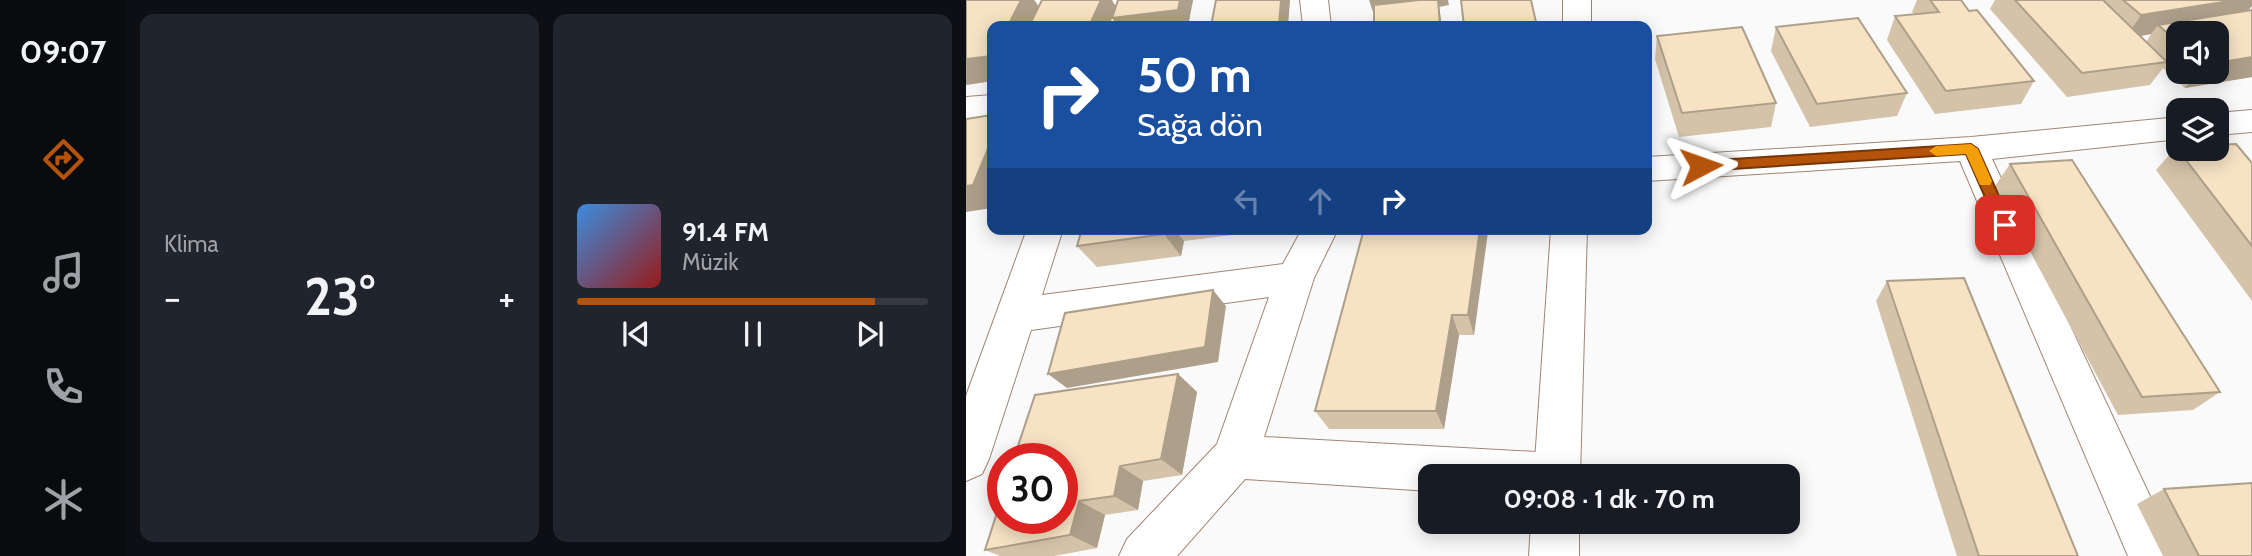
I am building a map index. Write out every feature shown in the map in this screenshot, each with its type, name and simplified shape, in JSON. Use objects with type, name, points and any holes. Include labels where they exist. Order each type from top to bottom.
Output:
[{"type":"street","points":[[1314,0],[1316,21]]},
{"type":"street","points":[[1577,0],[1577,21]]},
{"type":"street","points":[[966,108],[987,106]]},
{"type":"street","points":[[2229,123],[2252,121]]},
{"type":"street","points":[[1652,169],[1971,149],[2166,129]]},
{"type":"street","points":[[1971,149],[2153,556]]},
{"type":"street","points":[[969,441],[1043,235]]},
{"type":"street","points":[[1144,556],[1235,457],[1295,278],[1317,235]]},
{"type":"street","points":[[1557,464],[1569,235]]},
{"type":"street","points":[[1016,315],[1295,278]]},
{"type":"street","points":[[1235,457],[1418,468]]},
{"type":"street","points":[[1554,556],[1555,534]]},
{"type":"building","points":[[966,0],[1021,0],[1010,21],[987,21],[987,57],[966,59]]},
{"type":"building","points":[[1042,0],[1101,0],[1091,21],[1032,21]]},
{"type":"building","points":[[1118,0],[1180,0],[1178,10],[1112,18]]},
{"type":"building","points":[[1216,0],[1281,0],[1279,21],[1212,21]]},
{"type":"building","points":[[1438,0],[1440,21],[1374,21],[1374,5]]},
{"type":"building","points":[[1461,0],[1531,0],[1536,21],[1463,21]]},
{"type":"building","points":[[1930,0],[1961,0],[1969,11],[1977,10],[2034,81],[1946,91],[1895,16],[1939,12]]},
{"type":"building","points":[[2015,0],[2103,0],[2166,61],[2082,73]]},
{"type":"building","points":[[2123,0],[2236,0],[2141,15]]},
{"type":"building","points":[[2252,10],[2252,57],[2229,61],[2229,21],[2183,21]]},
{"type":"building","points":[[1858,18],[1907,93],[1817,104],[1776,27]]},
{"type":"building","points":[[2166,24],[2166,32],[2158,25]]},
{"type":"building","points":[[1742,27],[1776,103],[1682,113],[1657,36]]},
{"type":"building","points":[[987,116],[987,151],[973,185],[966,186],[966,119]]},
{"type":"building","points":[[2229,144],[2236,144],[2252,163],[2252,246],[2187,161],[2229,161]]},
{"type":"building","points":[[2072,160],[2220,392],[2142,397],[2010,164]]},
{"type":"building","points":[[1080,235],[1157,235],[1077,246]]},
{"type":"building","points":[[1362,235],[1479,235],[1468,315],[1452,315],[1436,411],[1315,411]]},
{"type":"building","points":[[1964,278],[2078,556],[1979,556],[1887,281]]},
{"type":"building","points":[[1213,290],[1205,347],[1048,374],[1065,313]]},
{"type":"building","points":[[1178,374],[1161,459],[1120,466],[1114,496],[1079,501],[1078,505],[1078,443],[1019,443],[1035,395]]},
{"type":"building","points":[[2252,483],[2252,556],[2199,556],[2164,489]]},
{"type":"building","points":[[990,534],[1070,534],[1070,535],[985,550]]},
{"type":"slow traffic","points":[[1936,151],[1971,149],[1985,181]]},
{"type":"route","points":[[1701,166],[1971,149],[2005,225]]}]
